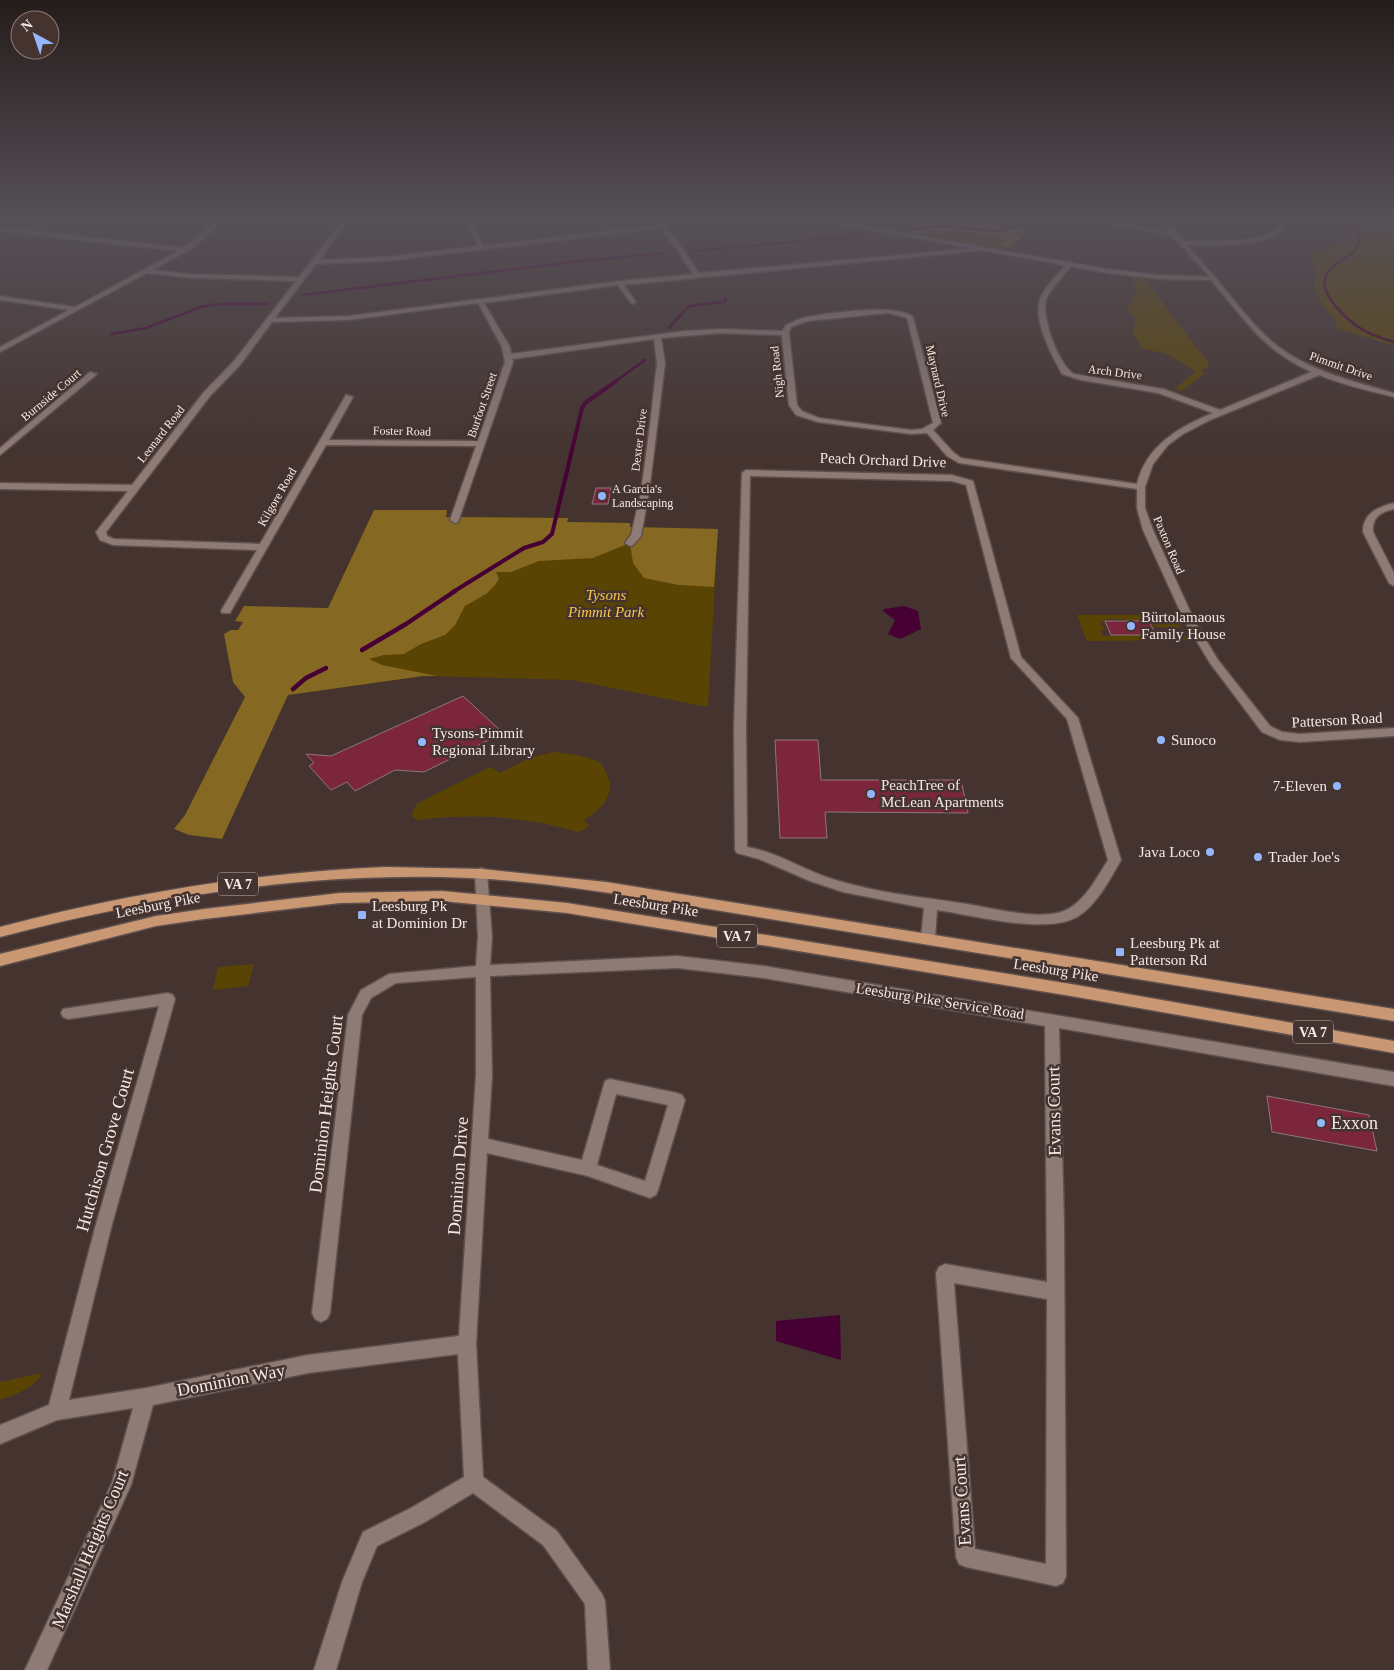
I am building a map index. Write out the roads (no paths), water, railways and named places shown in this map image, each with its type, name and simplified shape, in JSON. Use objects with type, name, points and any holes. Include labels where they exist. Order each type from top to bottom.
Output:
[{"type":"main road","name":"Leesburg Pike","points":[[0,932],[110,904],[184,890],[345,874],[437,871],[481,873],[570,883],[928,938],[1394,1015]]},
{"type":"main road","name":"Leesburg Pike","points":[[0,960],[156,921],[229,910],[340,898],[442,896],[576,910],[1128,1000],[1394,1047]]},
{"type":"street","points":[[0,298],[76,309]]},
{"type":"street","points":[[0,350],[97,298]]},
{"type":"street","name":"Leonard Road","points":[[103,538],[101,532],[103,527],[207,394],[237,363],[286,298]]},
{"type":"street","points":[[269,320],[334,319],[504,298]]},
{"type":"street","points":[[630,298],[633,302]]},
{"type":"street","name":"Arch Drive","points":[[1045,298],[1040,312],[1044,326],[1069,378],[1153,389],[1189,400],[1220,413]]},
{"type":"street","name":"Pimmit Drive","points":[[1230,298],[1270,343],[1290,358],[1319,372],[1394,395]]},
{"type":"street","name":"Burfoot Street","points":[[455,520],[509,357],[498,331],[480,301]]},
{"type":"street","name":"Maynard Drive","points":[[785,333],[788,326],[807,319],[888,311],[906,314],[910,317],[937,423],[929,430]]},
{"type":"street","name":"Nigh Road","points":[[509,357],[706,332],[785,333],[793,405],[799,413],[810,418],[827,421],[910,432],[929,430]]},
{"type":"street","name":"Dexter Drive","points":[[630,543],[636,536],[645,492],[661,363],[657,337]]},
{"type":"street","name":"Paxton Road","points":[[1258,718],[1214,661],[1190,622],[1148,530],[1141,508],[1141,487],[1149,463],[1165,443],[1195,423],[1319,372]]},
{"type":"street","name":"Burnside Court","points":[[0,452],[93,374]]},
{"type":"street","name":"Kilgore Road","points":[[226,611],[349,396]]},
{"type":"street","points":[[929,430],[941,443],[945,452],[958,460],[1141,487]]},
{"type":"street","name":"Foster Road","points":[[323,442],[481,444]]},
{"type":"street","name":"Peach Orchard Drive","points":[[746,472],[952,478],[970,483],[1016,658],[1072,718],[1115,860],[1086,901],[1072,913],[1052,920],[1022,918],[931,904],[845,888],[809,876],[772,857],[757,852],[741,850],[740,727],[746,472]]},
{"type":"street","points":[[0,486],[133,488]]},
{"type":"street","points":[[1394,506],[1379,511],[1372,516],[1368,524],[1368,532],[1394,583]]},
{"type":"street","points":[[92,542],[103,538],[118,543],[263,547]]},
{"type":"street","name":"Patterson Road","points":[[1258,718],[1270,732],[1288,738],[1394,732]]},
{"type":"street","name":"Dominion Drive","points":[[474,1482],[467,1344],[484,1076],[483,971],[485,937],[481,873]]},
{"type":"street","points":[[928,938],[931,904]]},
{"type":"street","name":"Leesburg Pike Service Road","points":[[483,971],[677,962],[764,972],[1394,1079]]},
{"type":"street","name":"Dominion Heights Court","points":[[320,1313],[355,1015],[366,994],[394,978],[483,971]]},
{"type":"street","name":"Hutchison Grove Court","points":[[57,1411],[104,1228],[168,999],[68,1013]]},
{"type":"street","name":"Evans Court","points":[[1052,1020],[1055,1092],[1056,1292],[1056,1576],[966,1557],[945,1273],[1056,1292]]},
{"type":"street","points":[[480,1144],[588,1169],[650,1190],[677,1100],[610,1086],[588,1169]]},
{"type":"street","name":"Dominion Way","points":[[0,1435],[57,1411],[146,1397],[308,1364],[467,1344]]},
{"type":"street","name":"Marshall Heights Court","points":[[36,1670],[121,1485],[146,1397]]},
{"type":"street","points":[[325,1670],[352,1582],[370,1539],[418,1515],[474,1482],[550,1538],[595,1601],[599,1670]]},
{"type":"waterway","points":[[1330,298],[1342,313],[1358,327],[1394,342]]},
{"type":"waterway","points":[[669,328],[689,306],[724,302],[726,299]]},
{"type":"waterway","points":[[112,334],[146,328],[201,307],[218,304],[267,304]]},
{"type":"waterway","points":[[613,383],[645,360]]},
{"type":"waterway","points":[[453,592],[524,548],[543,542],[552,534],[582,408],[585,403],[615,382]]},
{"type":"waterway","points":[[362,650],[406,624],[455,591]]},
{"type":"waterway","points":[[293,689],[306,678],[326,668]]},
{"type":"place","name":"A Garcia's Landscaping","points":[[602,496]]},
{"type":"place","name":"Bürtolamaous Family House","points":[[1131,626]]},
{"type":"place","name":"Sunoco","points":[[1161,740]]},
{"type":"place","name":"Tysons-Pimmit Regional Library","points":[[422,742]]},
{"type":"place","name":"7-Eleven","points":[[1337,786]]},
{"type":"place","name":"PeachTree of McLean Apartments","points":[[871,794]]},
{"type":"place","name":"Java Loco","points":[[1210,852]]},
{"type":"place","name":"Trader Joe's","points":[[1258,857]]},
{"type":"place","name":"Leesburg Pk at Dominion Dr","points":[[362,915]]},
{"type":"place","name":"Leesburg Pk at Patterson Rd","points":[[1120,952]]},
{"type":"place","name":"Exxon","points":[[1321,1123]]},
{"type":"park label","name":"Tysons Pimmit Park","points":[[606,604]]}]
